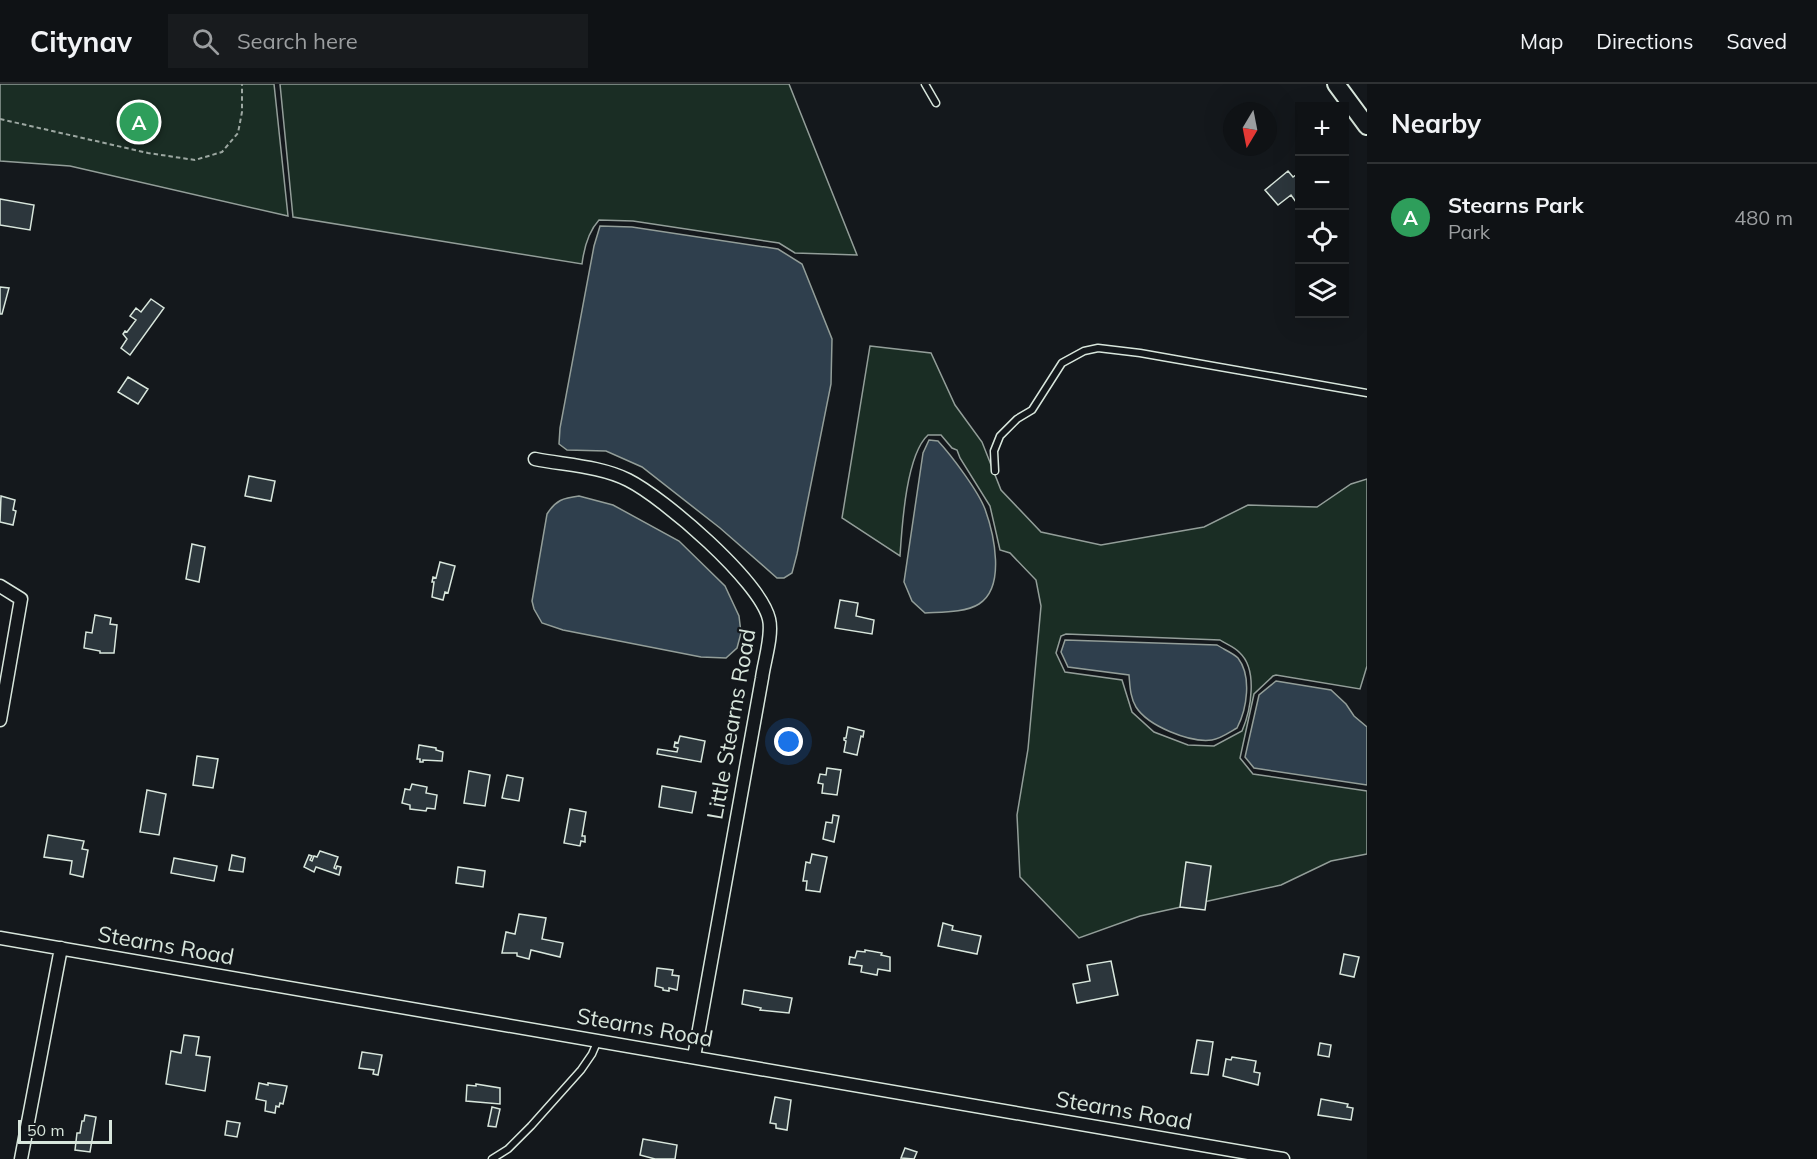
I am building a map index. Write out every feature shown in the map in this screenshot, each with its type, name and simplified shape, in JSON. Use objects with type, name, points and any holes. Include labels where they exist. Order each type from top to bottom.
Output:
[{"type":"main road","points":[[1336,84],[1367,126]]},
{"type":"street","name":"Little Stearns Road","points":[[535,459],[614,474],[649,493],[710,543],[742,574],[756,593],[770,621],[760,689],[694,1057]]},
{"type":"street","points":[[0,586],[21,599],[0,720]]},
{"type":"street","name":"Stearns Road","points":[[0,938],[1283,1159]]},
{"type":"street","points":[[21,1159],[61,948]]},
{"type":"lane","points":[[925,84],[936,103]]},
{"type":"lane","points":[[995,471],[994,451],[1000,436],[1017,419],[1032,410],[1062,363],[1084,351],[1098,348],[1140,353],[1367,393]]},
{"type":"lane","points":[[492,1159],[508,1149],[531,1126],[581,1070],[599,1040]]},
{"type":"path","points":[[0,119],[148,153],[195,160],[222,152],[238,133],[242,112],[242,84]]},
{"type":"green space","points":[[0,84],[274,84],[288,216],[70,166],[0,161]]},
{"type":"green space","points":[[280,84],[789,84],[857,255],[795,253],[779,243],[633,221],[599,220],[587,240],[582,264],[293,217]]},
{"type":"green space","points":[[870,346],[931,353],[955,405],[982,442],[1001,490],[1041,532],[1101,545],[1204,527],[1248,505],[1317,507],[1351,484],[1367,479],[1367,666],[1360,689],[1273,676],[1254,694],[1240,758],[1253,774],[1367,791],[1367,854],[1331,861],[1281,885],[1140,916],[1079,938],[1020,877],[1017,815],[1028,749],[1041,606],[1036,580],[1010,553],[1000,550],[990,506],[957,450],[952,448],[941,435],[928,435],[915,458],[906,492],[900,556],[842,518]],"holes":[[[1066,634],[1220,640],[1236,649],[1246,660],[1251,690],[1242,731],[1214,746],[1188,745],[1154,732],[1132,712],[1122,680],[1065,672],[1056,653],[1061,636]]]},
{"type":"water","points":[[600,226],[632,227],[778,249],[802,264],[832,339],[831,384],[797,554],[792,573],[784,578],[777,578],[720,528],[642,467],[606,451],[567,450],[559,444],[560,428],[594,246]]},
{"type":"water","points":[[929,440],[938,441],[977,493],[992,532],[996,559],[993,586],[979,604],[960,611],[925,613],[912,601],[904,582],[923,453]]},
{"type":"water","points":[[579,496],[613,505],[679,541],[725,586],[739,616],[741,633],[737,648],[726,658],[701,657],[563,630],[542,623],[532,601],[547,514],[560,500]]},
{"type":"water","points":[[1065,640],[1217,645],[1238,658],[1245,674],[1247,693],[1237,728],[1218,738],[1203,740],[1181,736],[1160,727],[1136,707],[1131,695],[1129,675],[1068,667],[1061,652]]},
{"type":"water","points":[[1276,681],[1331,690],[1367,727],[1367,785],[1254,768],[1245,757],[1259,695]]},
{"type":"building","points":[[1288,171],[1293,177],[1295,176],[1295,201],[1291,195],[1278,205],[1265,190]]},
{"type":"building","points":[[0,199],[34,205],[30,230],[0,225]]},
{"type":"building","points":[[0,287],[9,288],[2,314],[0,314]]},
{"type":"building","points":[[151,299],[164,308],[130,355],[121,348],[127,339],[123,334],[136,320],[130,316],[136,308],[141,312]]},
{"type":"building","points":[[128,377],[148,389],[138,404],[118,392]]},
{"type":"building","points":[[249,476],[275,481],[271,501],[245,496]]},
{"type":"building","points":[[1,496],[15,500],[13,510],[16,511],[13,525],[0,522]]},
{"type":"building","points":[[192,544],[205,547],[199,582],[186,579]]},
{"type":"building","points":[[440,562],[455,566],[448,593],[445,592],[443,600],[432,597],[433,577],[436,578]]},
{"type":"building","points":[[840,600],[858,603],[856,616],[874,620],[872,634],[835,628]]},
{"type":"building","points":[[95,615],[111,618],[110,624],[117,625],[114,653],[100,653],[100,651],[84,648],[86,632],[92,633]]},
{"type":"building","points":[[848,727],[864,731],[857,755],[844,752],[846,741],[844,738],[846,738]]},
{"type":"building","points":[[680,736],[705,741],[701,762],[657,754],[658,749],[677,752],[678,748],[674,747]]},
{"type":"building","points":[[419,745],[436,748],[443,752],[442,761],[423,760],[420,762],[420,759],[417,759]]},
{"type":"building","points":[[197,756],[218,759],[213,788],[193,785]]},
{"type":"building","points":[[827,768],[841,770],[837,795],[822,793],[823,784],[818,783],[820,774],[826,775]]},
{"type":"building","points":[[469,771],[490,775],[485,806],[464,803]]},
{"type":"building","points":[[507,775],[523,778],[519,801],[502,798]]},
{"type":"building","points":[[412,784],[427,787],[426,793],[437,795],[435,809],[427,808],[426,811],[410,809],[410,805],[402,803],[405,789],[410,790]]},
{"type":"building","points":[[662,786],[696,792],[692,813],[659,807]]},
{"type":"building","points":[[147,790],[166,794],[159,835],[140,832]]},
{"type":"building","points":[[570,809],[586,812],[582,836],[585,836],[585,842],[581,841],[580,846],[564,843]]},
{"type":"building","points":[[833,815],[839,816],[834,842],[823,839],[826,822],[832,823]]},
{"type":"building","points":[[48,835],[84,841],[82,849],[88,850],[83,877],[70,874],[72,861],[44,857]]},
{"type":"building","points":[[320,851],[338,857],[334,868],[341,867],[339,875],[316,867],[314,872],[304,867],[309,855],[312,856],[310,860],[312,861]]},
{"type":"building","points":[[812,854],[827,857],[820,892],[806,890],[807,881],[803,881],[806,862],[810,863]]},
{"type":"building","points":[[232,855],[245,858],[243,872],[229,870]]},
{"type":"building","points":[[174,858],[217,866],[214,881],[171,873]]},
{"type":"building","points":[[1186,862],[1211,866],[1205,910],[1180,907]]},
{"type":"building","points":[[458,867],[485,871],[483,887],[456,883]]},
{"type":"building","points":[[519,914],[546,918],[542,939],[563,943],[560,957],[531,950],[529,959],[517,956],[517,953],[502,953],[506,932],[515,934]]},
{"type":"building","points":[[943,923],[953,926],[952,930],[981,936],[977,954],[938,946]]},
{"type":"building","points":[[865,950],[890,957],[890,971],[878,969],[877,975],[861,972],[862,966],[849,964],[850,957],[855,958],[857,951],[865,952]]},
{"type":"building","points":[[1344,954],[1359,957],[1354,977],[1340,974]]},
{"type":"building","points":[[1111,961],[1118,995],[1077,1003],[1073,984],[1090,981],[1087,965]]},
{"type":"building","points":[[657,968],[673,970],[672,975],[679,976],[677,990],[669,988],[669,991],[663,990],[655,986]]},
{"type":"building","points":[[744,990],[792,998],[789,1013],[760,1010],[761,1008],[742,1004]]},
{"type":"building","points":[[184,1035],[199,1037],[196,1055],[210,1057],[205,1091],[166,1084],[171,1051],[181,1053]]},
{"type":"building","points":[[1197,1040],[1213,1042],[1208,1075],[1191,1073]]},
{"type":"building","points":[[1320,1043],[1331,1045],[1329,1057],[1318,1055]]},
{"type":"building","points":[[362,1052],[382,1055],[378,1075],[373,1074],[374,1070],[359,1068]]},
{"type":"building","points":[[1232,1057],[1256,1061],[1254,1072],[1260,1073],[1258,1085],[1223,1076],[1226,1059],[1231,1060]]},
{"type":"building","points":[[259,1083],[287,1086],[283,1104],[276,1106],[275,1113],[265,1111],[266,1101],[256,1099]]},
{"type":"building","points":[[476,1084],[500,1088],[500,1104],[466,1101],[467,1085],[476,1086]]},
{"type":"building","points":[[775,1097],[791,1100],[787,1130],[776,1128],[776,1124],[770,1123]]},
{"type":"building","points":[[1321,1099],[1348,1104],[1347,1107],[1353,1108],[1351,1120],[1318,1115]]},
{"type":"building","points":[[492,1107],[500,1109],[496,1127],[488,1126]]},
{"type":"building","points":[[85,1115],[96,1117],[90,1152],[75,1150],[77,1133],[80,1133]]},
{"type":"building","points":[[227,1121],[240,1123],[237,1137],[225,1135]]},
{"type":"building","points":[[643,1139],[677,1145],[675,1159],[655,1159],[640,1155]]},
{"type":"building","points":[[905,1148],[917,1152],[914,1159],[901,1158]]},
{"type":"place","name":"Stearns Park","points":[[139,122]]}]
